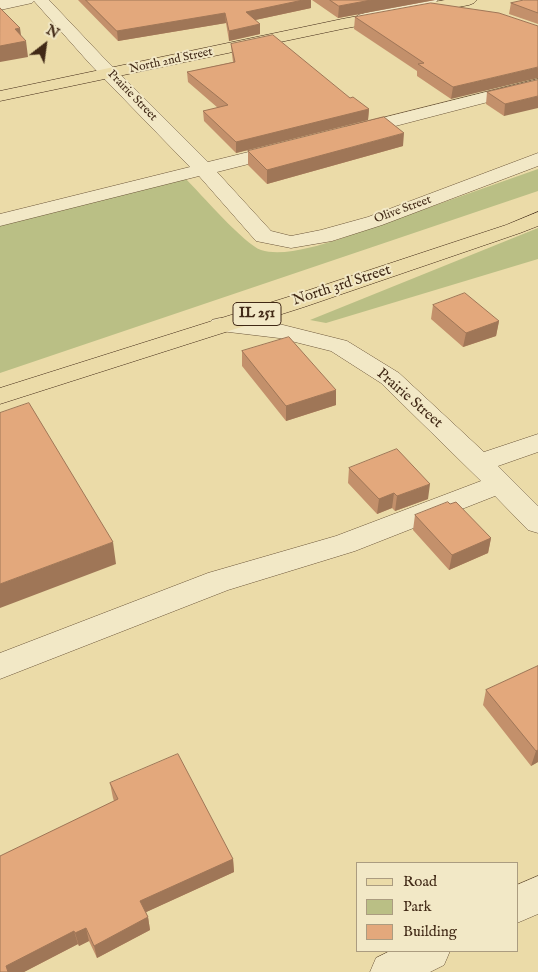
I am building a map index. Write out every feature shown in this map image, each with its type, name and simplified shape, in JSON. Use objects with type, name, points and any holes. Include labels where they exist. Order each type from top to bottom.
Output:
[{"type":"main road","name":"North 2nd Street","points":[[0,96],[342,24]]},
{"type":"main road","name":"North 3rd Street","points":[[0,396],[296,302],[513,229],[538,218]]},
{"type":"street","points":[[0,5],[27,0]]},
{"type":"street","name":"Prairie Street","points":[[41,0],[204,170],[264,236]]},
{"type":"street","points":[[428,4],[472,7]]},
{"type":"street","name":"North 2nd Street","points":[[342,24],[428,4]]},
{"type":"street","points":[[338,136],[538,84]]},
{"type":"street","points":[[0,220],[299,145]]},
{"type":"street","name":"Olive Street","points":[[264,236],[292,242],[324,236],[375,221],[538,159]]},
{"type":"street","name":"Prairie Street","points":[[220,325],[279,332],[339,346],[390,378],[479,463],[538,523]]},
{"type":"street","points":[[479,463],[538,443]]},
{"type":"street","points":[[0,666],[218,582],[344,544],[500,484]]},
{"type":"street","points":[[518,904],[538,894]]},
{"type":"street","points":[[390,972],[428,952]]},
{"type":"green space","points":[[538,169],[538,191],[0,373],[0,225],[185,178],[234,229],[254,246],[269,252],[289,251],[310,248],[337,240]]},
{"type":"green space","points":[[538,228],[538,259],[326,323],[310,320]]},
{"type":"building","points":[[86,0],[303,0],[246,12],[260,24],[229,31],[225,13],[117,31]]},
{"type":"building","points":[[330,0],[371,0],[339,6]]},
{"type":"building","points":[[524,0],[538,0],[538,13],[511,3]]},
{"type":"building","points":[[431,3],[499,13],[538,26],[538,67],[453,87],[418,64],[424,63],[355,17]]},
{"type":"building","points":[[0,8],[20,28],[15,29],[26,41],[0,46]]},
{"type":"building","points":[[273,35],[350,98],[353,97],[369,109],[236,142],[203,111],[228,105],[187,72],[235,62],[231,44]]},
{"type":"building","points":[[538,80],[538,96],[505,104],[487,92]]},
{"type":"building","points":[[384,117],[404,133],[267,170],[248,151]]},
{"type":"building","points":[[465,293],[499,321],[466,333],[433,305]]},
{"type":"building","points":[[289,337],[336,390],[286,406],[242,351]]},
{"type":"building","points":[[29,403],[113,542],[0,584],[0,413]]},
{"type":"building","points":[[397,449],[430,484],[397,496],[394,493],[379,499],[349,468]]},
{"type":"building","points":[[448,502],[450,504],[456,502],[491,538],[452,555],[415,515]]},
{"type":"building","points":[[538,666],[538,750],[536,751],[486,690]]},
{"type":"building","points":[[178,754],[233,859],[140,901],[148,917],[94,946],[86,928],[75,933],[74,931],[6,966],[8,972],[0,972],[0,856],[118,799],[110,783]]}]
